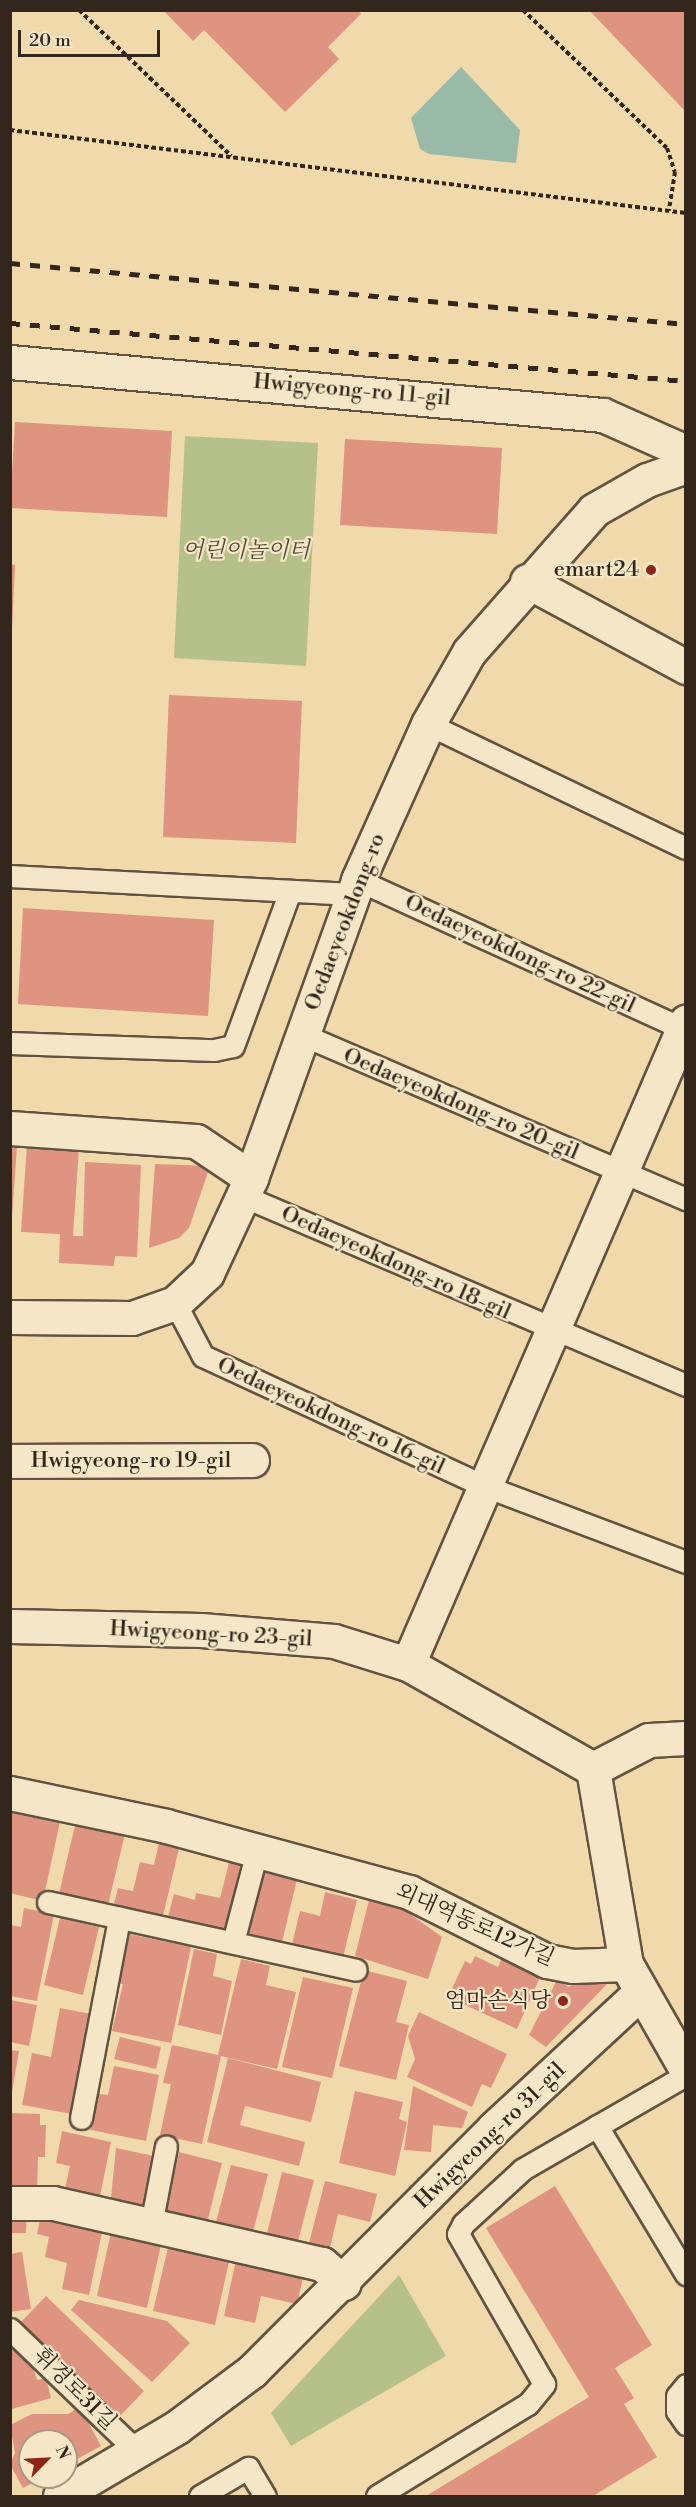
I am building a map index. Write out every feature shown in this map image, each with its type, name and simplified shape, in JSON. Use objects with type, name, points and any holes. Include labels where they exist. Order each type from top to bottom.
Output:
[{"type":"street","name":"Hwigyeong-ro 11-gil","points":[[10,362],[603,415],[686,452]]},
{"type":"street","name":"Oedaeyeokdong-ro","points":[[10,1317],[132,1318],[176,1303],[214,1263],[247,1187],[355,887],[428,724],[469,652],[527,581],[594,510],[647,480],[686,466]]},
{"type":"street","points":[[527,581],[686,667]]},
{"type":"street","points":[[408,1664],[482,1485],[685,1027]]},
{"type":"street","points":[[10,1128],[196,1141],[247,1187]]},
{"type":"street","name":"Hwigyeong-ro 19-gil","points":[[10,1461],[252,1460]]},
{"type":"street","name":"Hwigyeong-ro 23-gil","points":[[10,1626],[201,1629],[323,1640],[408,1664],[593,1768]]},
{"type":"street","points":[[686,1738],[649,1740],[593,1768],[626,1964],[640,1993],[686,2069]]},
{"type":"street","name":"외대역동로12가길","points":[[10,1793],[166,1826],[409,1892],[547,1961],[573,1966],[626,1964]]},
{"type":"street","name":"Hwigyeong-ro 31-gil","points":[[60,2496],[138,2452],[252,2371],[344,2283],[494,2128],[640,1993]]},
{"type":"street","points":[[10,2203],[53,2203],[322,2264],[344,2283]]},
{"type":"lane","points":[[428,724],[686,848]]},
{"type":"lane","points":[[10,876],[290,891],[355,887]]},
{"type":"lane","name":"Oedaeyeokdong-ro 22-gil","points":[[355,887],[685,1027]]},
{"type":"lane","points":[[10,1043],[225,1050],[241,1034],[290,891]]},
{"type":"lane","name":"Oedaeyeokdong-ro 20-gil","points":[[303,1035],[619,1173],[686,1199]]},
{"type":"lane","name":"Oedaeyeokdong-ro 18-gil","points":[[247,1187],[549,1331],[686,1385]]},
{"type":"lane","name":"Oedaeyeokdong-ro 16-gil","points":[[176,1303],[203,1356],[482,1485],[686,1562]]},
{"type":"lane","points":[[233,1942],[257,1851]]},
{"type":"lane","points":[[48,1902],[356,1970]]},
{"type":"lane","points":[[81,2118],[119,1918]]},
{"type":"lane","points":[[377,2496],[539,2393],[544,2384],[540,2371],[458,2234],[463,2224],[511,2178],[686,2075]]},
{"type":"lane","points":[[597,2126],[686,2274]]},
{"type":"lane","points":[[151,2225],[166,2146]]},
{"type":"lane","name":"휘경로31길","points":[[10,2329],[138,2452]]},
{"type":"lane","points":[[686,2385],[677,2396],[677,2411],[686,2424]]},
{"type":"lane","points":[[200,2496],[248,2468],[265,2496]]},
{"type":"path","points":[[79,10],[231,156]]},
{"type":"path","points":[[523,10],[668,148],[675,172],[667,211]]},
{"type":"path","points":[[10,130],[686,213]]},
{"type":"green space","name":"어린이놀이터","points":[[185,436],[318,443],[306,666],[174,658]]},
{"type":"green space","points":[[399,2275],[446,2356],[291,2446],[271,2413]]},
{"type":"shaded area","points":[[461,67],[520,130],[516,163],[429,154],[420,149],[411,118]]},
{"type":"building","points":[[163,10],[358,10],[361,14],[328,47],[339,59],[285,112],[204,30],[193,41]]},
{"type":"building","points":[[589,10],[686,10],[686,112]]},
{"type":"building","points":[[15,422],[172,431],[167,517],[10,508]]},
{"type":"building","points":[[345,439],[502,448],[497,534],[340,525]]},
{"type":"building","points":[[10,564],[15,565],[12,630],[10,630]]},
{"type":"building","points":[[169,695],[302,701],[296,843],[163,837]]},
{"type":"building","points":[[23,908],[214,920],[208,1016],[18,1004]]},
{"type":"building","points":[[27,1144],[79,1148],[73,1236],[83,1236],[85,1162],[141,1165],[137,1257],[115,1256],[114,1266],[59,1263],[60,1234],[21,1232]]},
{"type":"building","points":[[10,1146],[17,1147],[12,1216],[10,1216]]},
{"type":"building","points":[[155,1164],[210,1166],[189,1228],[179,1238],[149,1248]]},
{"type":"building","points":[[10,1800],[62,1812],[43,1901],[10,1893]]},
{"type":"building","points":[[76,1821],[125,1834],[107,1909],[58,1898]]},
{"type":"building","points":[[160,1838],[180,1844],[162,1920],[113,1908],[118,1888],[133,1891],[140,1862],[154,1865]]},
{"type":"building","points":[[230,1859],[241,1862],[225,1934],[167,1920],[174,1894],[195,1900],[196,1893],[220,1898]]},
{"type":"building","points":[[263,1862],[299,1871],[282,1942],[246,1933]]},
{"type":"building","points":[[325,1892],[357,1900],[343,1957],[292,1944],[300,1911],[320,1916]]},
{"type":"building","points":[[369,1900],[406,1911],[442,1937],[428,1979],[355,1956]]},
{"type":"building","points":[[24,1908],[54,1914],[37,2001],[10,1996],[10,1925],[21,1927]]},
{"type":"building","points":[[60,1918],[99,1927],[83,1995],[44,1985]]},
{"type":"building","points":[[124,1933],[191,1947],[171,2043],[112,2031],[123,1984],[114,1983]]},
{"type":"building","points":[[194,1949],[217,1954],[213,1976],[232,1981],[221,2035],[178,2025]]},
{"type":"building","points":[[475,1956],[498,1967],[502,1958],[540,1977],[517,2029],[448,1997],[465,1961],[471,1964]]},
{"type":"building","points":[[241,1959],[270,1966],[266,1985],[296,1992],[277,2069],[221,2056],[202,2144],[160,2135],[171,2084],[163,2083],[172,2045],[218,2055]]},
{"type":"building","points":[[364,1970],[407,1981],[396,2022],[409,2025],[396,2080],[339,2066]]},
{"type":"building","points":[[600,1972],[609,1982],[546,2047],[529,2035],[558,1978],[568,1987]]},
{"type":"building","points":[[303,1977],[353,1988],[332,2078],[282,2067]]},
{"type":"building","points":[[10,2000],[37,2005],[29,2046],[10,2042]]},
{"type":"building","points":[[60,2008],[91,2014],[78,2115],[22,2105],[32,2053],[51,2057]]},
{"type":"building","points":[[419,2012],[507,2054],[491,2088],[482,2084],[472,2107],[407,2077],[415,2059],[408,2036]]},
{"type":"building","points":[[120,2037],[161,2047],[156,2069],[114,2059]]},
{"type":"building","points":[[10,2050],[19,2051],[12,2092],[10,2092]]},
{"type":"building","points":[[228,2058],[321,2082],[311,2122],[245,2106],[240,2125],[305,2142],[299,2166],[207,2142]]},
{"type":"building","points":[[114,2066],[159,2075],[146,2141],[91,2130],[99,2094],[108,2095]]},
{"type":"building","points":[[413,2086],[468,2112],[462,2128],[433,2125],[431,2152],[404,2150]]},
{"type":"building","points":[[355,2091],[403,2102],[399,2119],[407,2122],[395,2176],[339,2163]]},
{"type":"building","points":[[10,2113],[40,2114],[40,2125],[46,2125],[45,2157],[38,2157],[37,2194],[10,2193]]},
{"type":"building","points":[[62,2131],[111,2142],[98,2206],[63,2198],[70,2166],[56,2163]]},
{"type":"building","points":[[116,2148],[154,2156],[142,2214],[110,2208]]},
{"type":"building","points":[[179,2152],[222,2163],[206,2227],[164,2217]]},
{"type":"building","points":[[231,2165],[268,2174],[252,2236],[215,2226]]},
{"type":"building","points":[[282,2172],[314,2180],[298,2241],[267,2233]]},
{"type":"building","points":[[325,2181],[377,2194],[370,2222],[338,2214],[328,2256],[307,2251]]},
{"type":"building","points":[[555,2186],[652,2345],[615,2368],[634,2398],[624,2404],[657,2457],[593,2496],[426,2496],[589,2397],[486,2228]]},
{"type":"building","points":[[10,2206],[27,2206],[26,2233],[10,2233]]},
{"type":"building","points":[[42,2210],[104,2223],[89,2295],[62,2289],[67,2263],[45,2257],[49,2237],[37,2234]]},
{"type":"building","points":[[112,2228],[162,2240],[147,2308],[97,2296]]},
{"type":"building","points":[[170,2239],[231,2253],[215,2325],[153,2311]]},
{"type":"building","points":[[238,2250],[306,2265],[297,2304],[261,2296],[255,2323],[224,2316]]},
{"type":"building","points":[[22,2252],[31,2309],[10,2312],[10,2254]]},
{"type":"building","points":[[46,2296],[144,2391],[119,2417],[21,2322]]},
{"type":"building","points":[[79,2300],[167,2321],[190,2343],[152,2382],[71,2310]]},
{"type":"building","points":[[15,2334],[21,2356],[29,2354],[37,2380],[46,2378],[51,2398],[12,2409],[10,2336]]},
{"type":"building","points":[[80,2407],[101,2446],[78,2458],[78,2429],[18,2429],[18,2479],[10,2464],[15,2453],[10,2425],[32,2414],[68,2414]]},
{"type":"railway","points":[[10,263],[686,324]]},
{"type":"railway","points":[[10,323],[686,381]]},
{"type":"place","name":"emart24","points":[[651,570]]},
{"type":"place","name":"엄마손식당","points":[[563,2001]]}]
